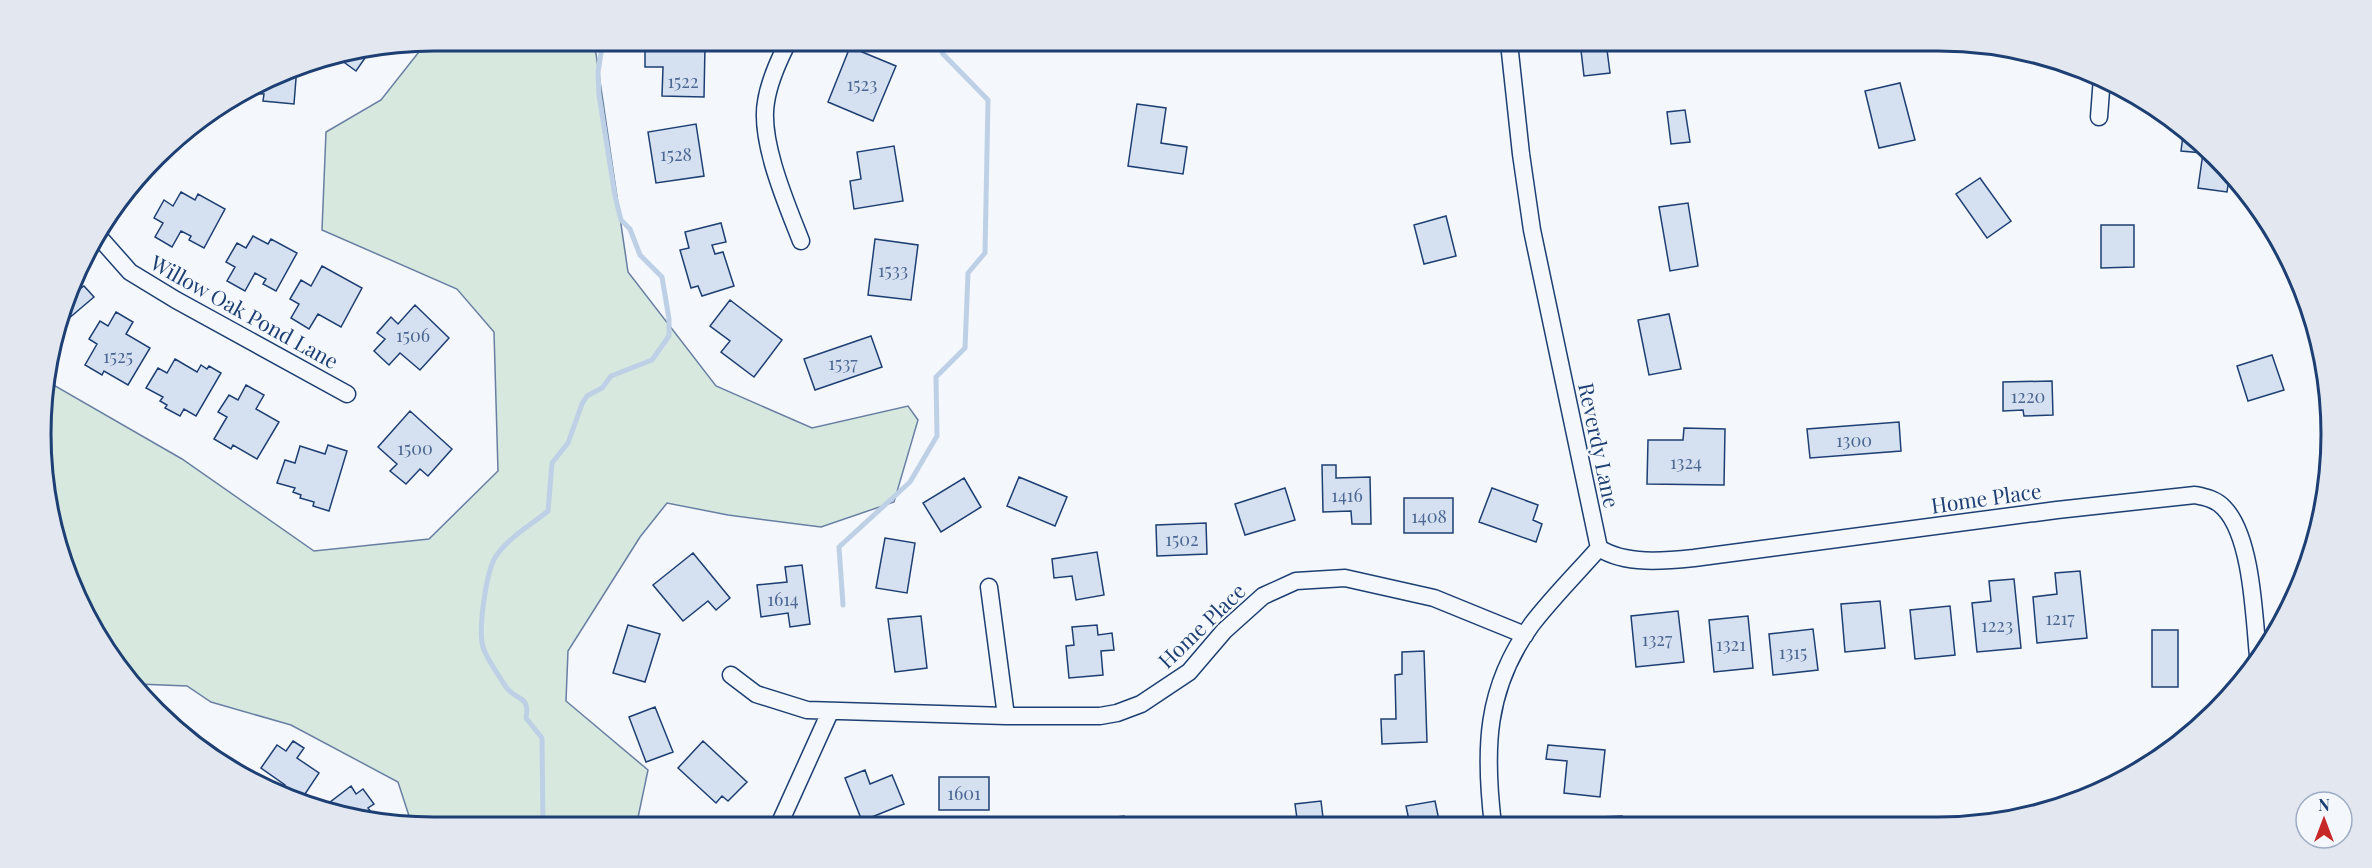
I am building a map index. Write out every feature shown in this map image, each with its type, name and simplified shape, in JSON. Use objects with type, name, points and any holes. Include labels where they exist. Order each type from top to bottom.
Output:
[{"type":"street","points":[[784,51],[775,68],[765,104],[766,133],[782,192],[801,241]]},
{"type":"street","name":"Reverdy Lane","points":[[1510,51],[1532,230],[1599,548]]},
{"type":"street","points":[[2099,117],[2101,87]]},
{"type":"street","name":"Willow Oak Pond Lane","points":[[103,241],[130,272],[347,394]]},
{"type":"street","name":"Home Place","points":[[1599,548],[1604,552],[1641,560],[1694,558],[2057,510],[2195,495],[2209,498],[2224,508],[2241,537],[2257,646]]},
{"type":"street","points":[[1492,817],[1488,758],[1490,718],[1500,684],[1533,623],[1599,548]]},
{"type":"street","name":"Home Place","points":[[731,675],[756,694],[791,706],[830,712],[1065,718],[1100,716],[1141,704],[1189,672],[1224,631],[1263,596],[1296,581],[1346,578],[1434,597],[1525,635]]},
{"type":"street","points":[[989,587],[1006,716]]},
{"type":"street","points":[[783,817],[830,712]]},
{"type":"shaded area","points":[[596,51],[628,272],[716,386],[812,428],[908,406],[918,420],[894,502],[821,527],[728,515],[667,503],[640,537],[568,651],[566,701],[648,770],[638,817],[409,816],[398,782],[291,725],[211,702],[187,686],[144,684],[102,625],[71,557],[54,484],[51,434],[54,385],[182,459],[314,551],[429,539],[498,471],[494,332],[457,289],[322,230],[326,132],[381,100],[419,52]]},
{"type":"building","points":[[645,51],[705,51],[704,97],[662,96],[663,67],[645,67]]},
{"type":"building","points":[[848,51],[860,51],[896,66],[873,121],[828,102]]},
{"type":"building","points":[[1581,51],[1607,51],[1610,73],[1584,76]]},
{"type":"building","points":[[366,57],[356,71],[343,62]]},
{"type":"building","points":[[296,77],[294,104],[263,101],[264,94],[258,94]]},
{"type":"building","points":[[1900,83],[1915,140],[1879,148],[1865,91]]},
{"type":"building","points":[[1137,104],[1166,108],[1161,143],[1187,147],[1183,174],[1128,166]]},
{"type":"building","points":[[1685,110],[1690,142],[1671,144],[1667,112]]},
{"type":"building","points":[[696,124],[704,176],[656,183],[648,132]]},
{"type":"building","points":[[2183,139],[2198,153],[2181,151]]},
{"type":"building","points":[[894,146],[903,201],[854,209],[850,181],[861,179],[857,152]]},
{"type":"building","points":[[2202,157],[2228,184],[2227,192],[2198,188]]},
{"type":"building","points":[[1980,178],[2011,221],[1987,238],[1956,194]]},
{"type":"building","points":[[181,192],[195,200],[198,194],[225,209],[204,248],[189,240],[191,236],[181,231],[172,247],[155,237],[163,223],[154,218],[164,200],[173,206]]},
{"type":"building","points":[[1688,203],[1698,266],[1670,271],[1659,207]]},
{"type":"building","points":[[1446,216],[1456,256],[1424,264],[1414,225]]},
{"type":"building","points":[[721,223],[726,242],[712,245],[715,254],[723,252],[734,286],[702,296],[698,286],[691,288],[680,250],[689,248],[685,232]]},
{"type":"building","points":[[2101,225],[2134,225],[2134,267],[2101,268]]},
{"type":"building","points":[[253,236],[268,244],[271,239],[297,253],[276,291],[263,284],[266,279],[255,273],[245,291],[227,281],[235,267],[226,262],[237,243],[246,248]]},
{"type":"building","points":[[875,239],[918,245],[911,300],[868,295]]},
{"type":"building","points":[[322,266],[362,288],[341,327],[318,314],[309,329],[291,318],[299,304],[290,299],[301,280],[311,286]]},
{"type":"building","points":[[84,286],[94,297],[69,318],[80,287]]},
{"type":"building","points":[[730,300],[782,340],[754,377],[721,352],[730,341],[710,326]]},
{"type":"building","points":[[415,305],[449,338],[420,370],[400,353],[389,365],[374,351],[385,339],[377,333],[391,317],[398,324]]},
{"type":"building","points":[[116,312],[133,322],[126,334],[150,348],[128,385],[104,371],[102,375],[85,365],[97,344],[89,339],[100,321],[108,326]]},
{"type":"building","points":[[1669,314],[1681,369],[1649,375],[1638,320]]},
{"type":"building","points":[[871,336],[882,367],[815,390],[804,359]]},
{"type":"building","points":[[2272,355],[2284,390],[2248,401],[2237,366]]},
{"type":"building","points":[[175,359],[197,372],[201,365],[207,369],[209,366],[221,373],[196,416],[184,409],[180,416],[165,408],[167,405],[160,401],[163,397],[146,388],[158,368],[167,373]]},
{"type":"building","points":[[2052,381],[2053,415],[2024,416],[2023,410],[2003,411],[2003,382]]},
{"type":"building","points":[[246,385],[264,395],[256,409],[279,422],[257,459],[233,445],[231,449],[214,439],[227,417],[218,412],[229,395],[238,400]]},
{"type":"building","points":[[410,411],[452,449],[428,476],[420,469],[406,484],[390,471],[397,464],[378,447]]},
{"type":"building","points":[[1899,422],[1901,451],[1810,458],[1807,429]]},
{"type":"building","points":[[1684,428],[1725,429],[1724,485],[1647,484],[1648,440],[1683,440]]},
{"type":"building","points":[[328,445],[347,451],[329,511],[313,506],[314,502],[300,498],[301,495],[293,492],[295,488],[277,483],[285,460],[295,463],[300,446],[325,454]]},
{"type":"building","points":[[1322,465],[1336,465],[1336,478],[1370,477],[1371,524],[1352,524],[1351,511],[1323,512]]},
{"type":"building","points":[[1019,477],[1067,497],[1055,526],[1007,506]]},
{"type":"building","points":[[964,478],[981,507],[941,532],[923,503]]},
{"type":"building","points":[[1285,488],[1295,520],[1245,535],[1235,504]]},
{"type":"building","points":[[1492,488],[1538,505],[1533,520],[1542,524],[1536,542],[1479,522]]},
{"type":"building","points":[[1404,498],[1453,498],[1453,533],[1404,533]]},
{"type":"building","points":[[1206,523],[1207,554],[1157,556],[1156,525]]},
{"type":"building","points":[[885,538],[915,543],[907,593],[876,588]]},
{"type":"building","points":[[1097,552],[1104,595],[1076,600],[1072,576],[1054,578],[1052,559]]},
{"type":"building","points":[[693,553],[730,598],[716,610],[708,601],[683,621],[653,585]]},
{"type":"building","points":[[802,565],[810,624],[790,627],[788,613],[761,617],[757,585],[787,582],[785,567]]},
{"type":"building","points":[[2080,571],[2087,638],[2037,643],[2033,597],[2057,594],[2055,573]]},
{"type":"building","points":[[2014,579],[2021,648],[1977,652],[1972,603],[1991,601],[1989,581]]},
{"type":"building","points":[[1880,601],[1885,648],[1845,652],[1841,604]]},
{"type":"building","points":[[1950,606],[1955,655],[1915,659],[1910,610]]},
{"type":"building","points":[[1678,611],[1684,662],[1636,667],[1631,616]]},
{"type":"building","points":[[921,616],[927,668],[895,672],[888,619]]},
{"type":"building","points":[[1748,616],[1753,668],[1714,672],[1709,620]]},
{"type":"building","points":[[628,625],[660,634],[645,682],[613,673]]},
{"type":"building","points":[[1097,625],[1098,635],[1112,633],[1114,650],[1101,651],[1103,675],[1069,678],[1066,646],[1074,645],[1072,627]]},
{"type":"building","points":[[1813,629],[1818,670],[1773,675],[1769,634]]},
{"type":"building","points":[[2152,630],[2178,630],[2178,687],[2152,687]]},
{"type":"building","points":[[1424,651],[1427,742],[1382,744],[1381,719],[1396,719],[1395,675],[1402,674],[1402,652]]},
{"type":"building","points":[[655,707],[673,752],[646,762],[629,717]]},
{"type":"building","points":[[293,741],[304,748],[297,758],[319,773],[305,795],[284,787],[285,785],[261,768],[277,745],[286,751]]},
{"type":"building","points":[[703,741],[747,782],[728,801],[722,796],[716,803],[678,768]]},
{"type":"building","points":[[1548,745],[1605,750],[1600,797],[1564,793],[1567,761],[1546,759]]},
{"type":"building","points":[[865,770],[870,784],[892,775],[904,804],[872,817],[860,817],[845,778]]},
{"type":"building","points":[[939,777],[989,777],[989,810],[939,810]]},
{"type":"building","points":[[351,786],[356,794],[363,789],[374,804],[368,808],[371,812],[330,802]]},
{"type":"building","points":[[1321,801],[1323,817],[1297,817],[1295,804]]},
{"type":"building","points":[[1435,801],[1438,817],[1408,817],[1406,806]]},
{"type":"waterway","points":[[543,817],[542,738],[526,718],[526,705],[506,687],[483,647],[482,615],[489,574],[501,549],[548,511],[552,463],[568,443],[587,396],[602,388],[611,376],[652,360],[669,336],[669,319],[662,277],[640,255],[630,229],[621,220],[615,196],[599,95],[598,72],[601,51]]},
{"type":"waterway","points":[[843,605],[839,547],[910,482],[937,436],[936,377],[965,348],[968,273],[985,253],[988,100],[942,51]]}]
